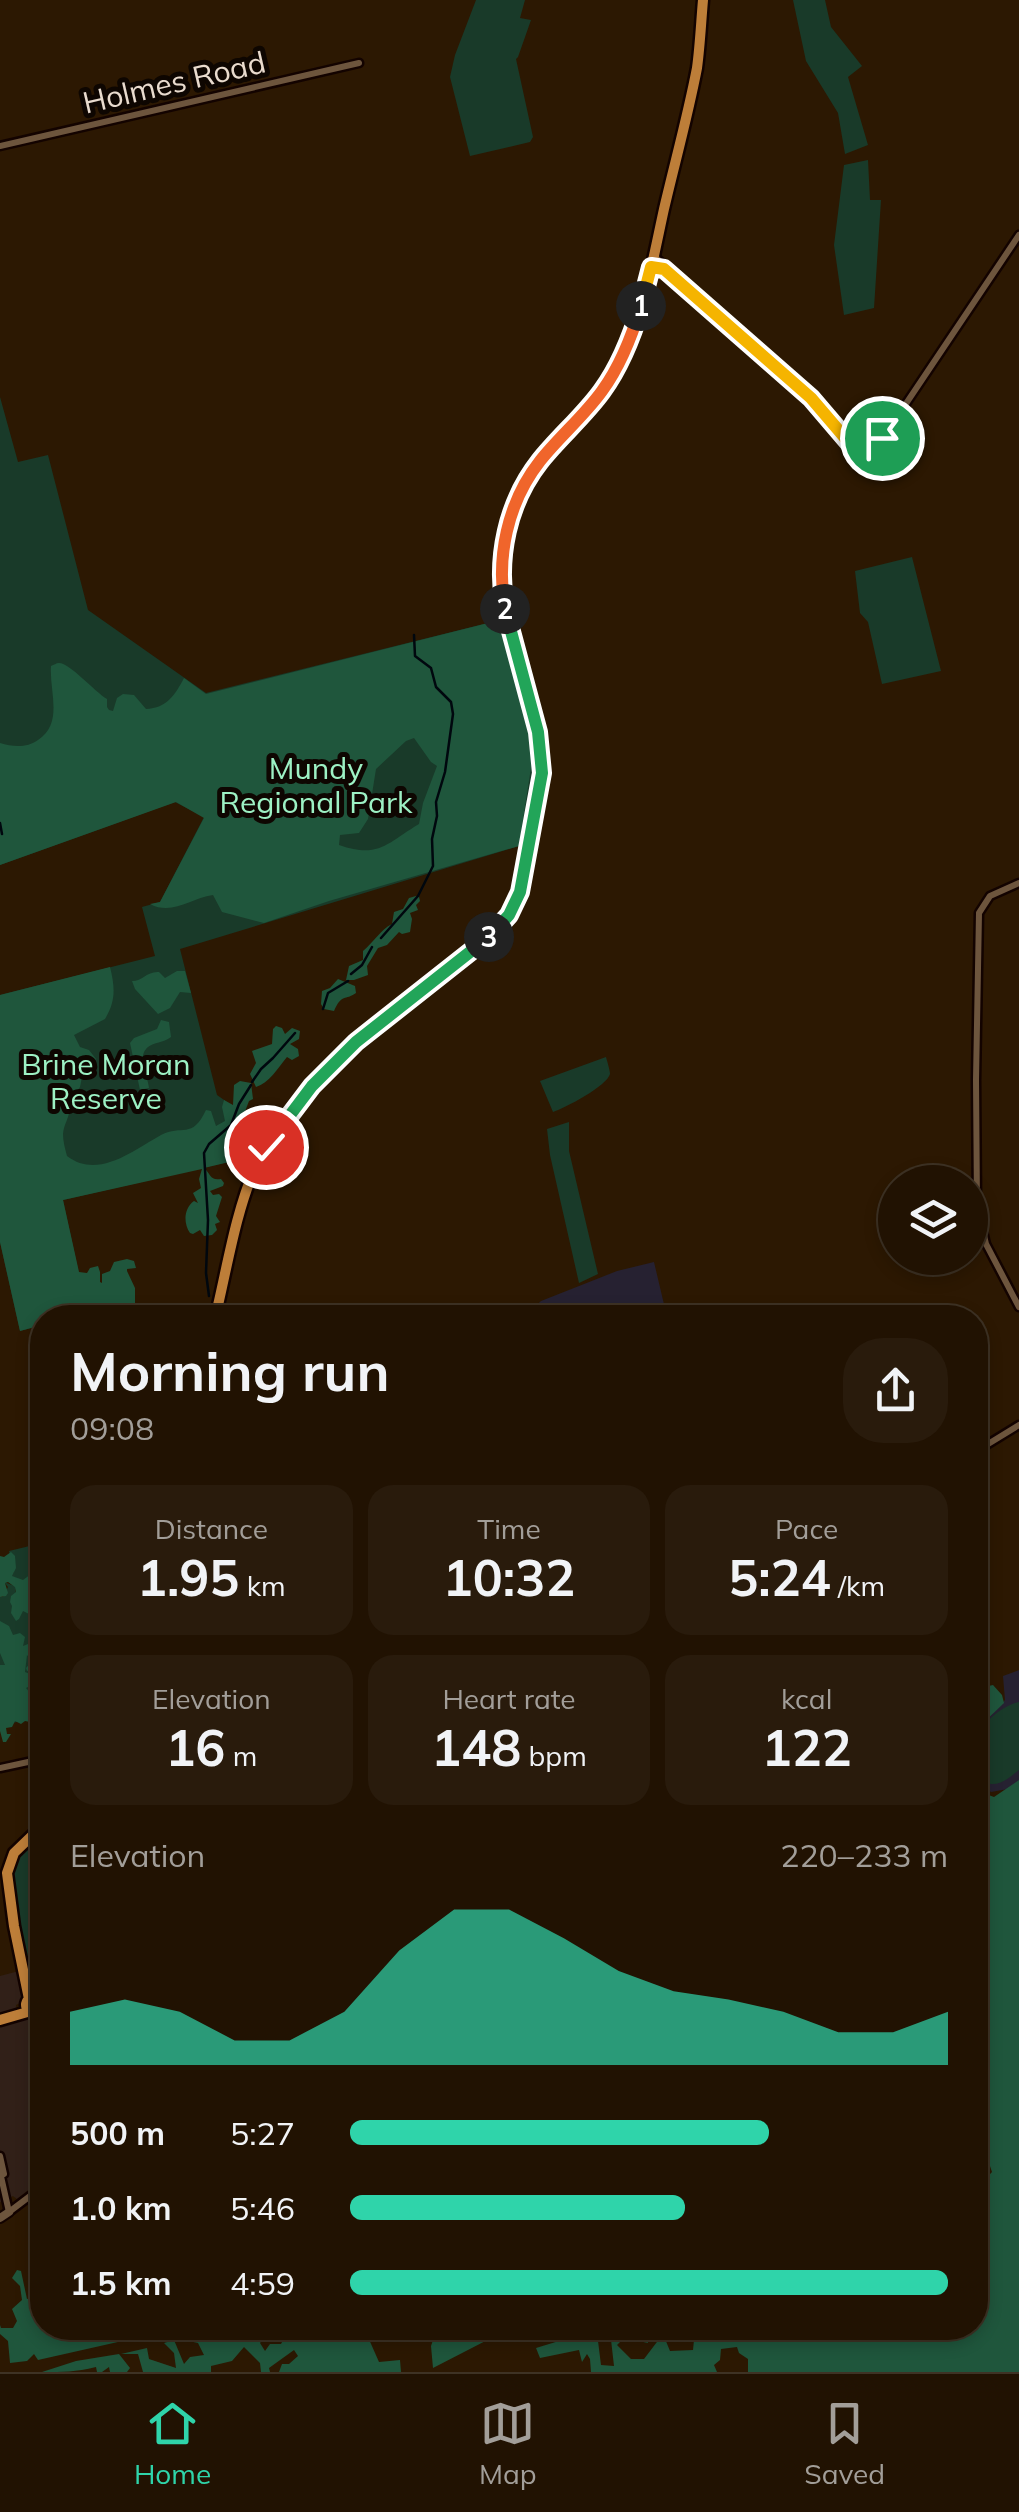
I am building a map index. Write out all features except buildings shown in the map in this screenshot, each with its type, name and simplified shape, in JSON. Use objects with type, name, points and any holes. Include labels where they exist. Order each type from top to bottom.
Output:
[{"type":"main road","points":[[218,1305],[250,1182],[276,1132],[323,1073],[370,1030],[494,933],[516,902],[524,876],[542,762],[538,732],[503,597],[504,544],[516,502],[533,471],[600,393],[633,333],[694,81],[703,0]]},
{"type":"main road","points":[[30,1838],[9,1863],[7,1886],[30,1996]]},
{"type":"main road","points":[[0,2017],[30,2004]]},
{"type":"main road","points":[[0,2218],[12,2210]]},
{"type":"street","name":"Holmes Road","points":[[0,146],[359,63]]},
{"type":"street","points":[[652,261],[811,398],[856,448],[870,445],[889,429],[1019,235]]},
{"type":"street","points":[[1019,882],[990,896],[979,913],[976,1080],[979,1218],[986,1244],[1019,1306]]},
{"type":"street","points":[[988,1444],[1019,1425]]},
{"type":"street","points":[[0,1768],[30,1762]]},
{"type":"street","points":[[0,2156],[12,2210],[30,2196]]},
{"type":"street","points":[[0,2172],[5,2184]]},
{"type":"shaded area","points":[[654,1262],[664,1305],[537,1305],[541,1301],[617,1271]]},
{"type":"shaded area","points":[[1019,1670],[1019,1787],[991,1792],[988,1719],[1005,1700],[1003,1676]]},
{"type":"shaded area","points":[[19,1971],[24,1996],[16,2005],[19,2019],[30,2017],[30,2189],[17,2199],[13,2196],[0,2202],[0,1976]]},
{"type":"green space","points":[[476,0],[525,0],[520,18],[531,20],[516,59],[533,137],[530,142],[470,156],[450,77]]},
{"type":"green space","points":[[793,0],[825,0],[831,27],[862,66],[848,77],[868,145],[845,154],[838,113],[806,61]]},
{"type":"green space","points":[[868,160],[870,200],[881,200],[874,308],[844,315],[834,245],[844,165]]},
{"type":"green space","name":"Mundy Regional Park","points":[[0,397],[18,462],[48,455],[88,610],[206,693],[500,620],[534,748],[541,748],[531,840],[180,949],[217,1095],[268,1131],[250,1157],[63,1200],[86,1305],[30,1305],[30,1328],[20,1331],[0,1242],[0,995],[155,956],[142,907],[160,902],[204,817],[175,802],[0,865]]},
{"type":"green space","points":[[912,557],[941,671],[882,684],[868,622],[860,613],[855,571]]},
{"type":"green space","points":[[500,620],[534,748],[519,846],[264,923],[222,912],[213,895],[174,907],[150,904],[160,902],[204,818],[176,802],[0,865],[0,743],[25,746],[46,733],[54,706],[51,666],[64,664],[107,699],[107,707],[113,711],[117,698],[123,694],[134,695],[146,709],[160,706],[174,695],[184,678],[206,694]],"holes":[[[414,738],[437,766],[419,824],[373,850],[339,845],[340,835],[359,833],[368,819],[376,769],[406,741]]]},
{"type":"green space","points":[[416,896],[420,901],[416,905],[418,910],[410,913],[410,932],[399,932],[387,945],[378,948],[367,966],[368,975],[346,980],[349,966],[363,960],[363,951],[392,924],[394,912]]},
{"type":"green space","points":[[110,967],[114,994],[109,1012],[105,1019],[74,1035],[80,1047],[96,1059],[83,1072],[80,1087],[69,1105],[63,1134],[67,1156],[79,1163],[103,1164],[128,1155],[168,1132],[191,1128],[206,1110],[211,1111],[216,1126],[225,1121],[224,1100],[233,1105],[234,1085],[240,1081],[251,1083],[253,1099],[244,1114],[268,1131],[250,1157],[204,1168],[224,1183],[210,1191],[222,1197],[216,1216],[220,1222],[215,1224],[217,1230],[212,1235],[204,1236],[200,1230],[190,1233],[186,1220],[191,1204],[198,1203],[193,1193],[201,1188],[202,1169],[63,1200],[79,1272],[87,1273],[98,1266],[102,1283],[102,1274],[110,1271],[114,1262],[134,1261],[136,1268],[127,1271],[135,1288],[135,1305],[30,1305],[30,1328],[20,1331],[0,1242],[0,995]]},
{"type":"green space","points":[[185,971],[191,993],[180,992],[170,1008],[158,1014],[132,981],[155,972],[165,978]]},
{"type":"green space","points":[[338,979],[355,986],[356,993],[342,1000],[334,1011],[324,1009],[322,991]]},
{"type":"green space","points":[[161,1020],[169,1022],[171,1037],[145,1051],[143,1061],[149,1088],[140,1090],[130,1043],[157,1029]]},
{"type":"green space","points":[[276,1026],[285,1034],[292,1028],[300,1031],[299,1039],[290,1044],[298,1049],[299,1056],[292,1060],[287,1057],[269,1079],[256,1087],[250,1074],[256,1063],[252,1051],[272,1044]]},
{"type":"green space","points":[[606,1057],[610,1074],[607,1079],[585,1096],[553,1112],[540,1081]]},
{"type":"green space","points":[[569,1122],[569,1151],[598,1274],[579,1283],[547,1129]]},
{"type":"green space","points":[[30,1546],[30,1719],[4,1725],[0,1708],[0,1597],[8,1587],[4,1582],[15,1586],[9,1551]]},
{"type":"green space","points":[[11,1552],[15,1556],[12,1576],[23,1580],[30,1575],[30,1614],[23,1611],[16,1621],[10,1602],[15,1587],[5,1583],[8,1593],[0,1597],[0,1556]]},
{"type":"green space","points":[[0,1621],[9,1626],[13,1635],[20,1633],[25,1637],[23,1646],[30,1646],[25,1672],[30,1674],[30,1686],[26,1688],[30,1692],[30,1722],[15,1721],[6,1728],[7,1734],[11,1734],[6,1742],[0,1731],[0,1665],[5,1665],[0,1653]]},
{"type":"green space","points":[[993,1685],[1004,1703],[988,1718],[988,1686]]},
{"type":"green space","points":[[1019,1702],[1019,1770],[998,1783],[988,1784],[988,1721]]},
{"type":"green space","points":[[1019,1780],[1019,2372],[748,2372],[748,2359],[737,2347],[721,2349],[720,2360],[714,2365],[717,2372],[591,2372],[590,2359],[587,2354],[582,2362],[579,2350],[540,2358],[536,2348],[562,2340],[599,2340],[601,2365],[614,2366],[611,2340],[622,2340],[617,2345],[631,2359],[644,2359],[658,2340],[665,2340],[670,2351],[693,2350],[694,2340],[988,2340],[988,2176],[992,2172],[988,2160],[988,1795],[994,1797]]},
{"type":"green space","points":[[30,1839],[30,1973],[14,1918],[9,1863]]},
{"type":"green space","points":[[17,2270],[21,2271],[27,2299],[30,2298],[30,2340],[127,2340],[38,2360],[34,2354],[27,2361],[10,2363],[8,2341],[0,2334],[0,2325],[13,2328],[17,2321],[12,2309],[22,2300],[20,2286],[12,2278]]},
{"type":"green space","points":[[174,2340],[184,2364],[190,2357],[204,2355],[198,2343],[184,2340],[262,2340],[265,2351],[270,2344],[281,2344],[283,2340],[369,2340],[379,2362],[400,2360],[401,2372],[279,2372],[282,2364],[289,2364],[298,2356],[294,2350],[269,2368],[270,2372],[261,2372],[260,2363],[244,2347],[232,2361],[211,2366],[211,2372],[143,2372],[138,2354],[121,2354],[147,2348],[149,2359],[176,2368],[174,2353],[164,2343]]},
{"type":"green space","points":[[433,2340],[487,2340],[433,2368]]},
{"type":"green space","points":[[119,2354],[130,2368],[127,2372],[110,2372],[109,2367],[97,2372],[96,2367],[42,2372],[76,2361]]},
{"type":"waterway","points":[[381,938],[418,896],[433,866],[436,802],[445,772],[453,714],[451,702],[436,687],[431,668],[415,656],[414,635]]},
{"type":"waterway","points":[[0,823],[2,834]]},
{"type":"waterway","points":[[351,974],[362,965],[372,947]]},
{"type":"waterway","points":[[323,1009],[328,993],[348,981]]},
{"type":"waterway","points":[[252,1082],[295,1033]]},
{"type":"waterway","points":[[209,1296],[204,1153],[231,1125],[251,1085]]},
{"type":"route","points":[[266,1147],[323,1073],[370,1030],[494,933],[516,902],[524,876],[542,762],[538,732],[503,597],[504,544],[516,502],[533,471],[600,393],[623,356],[651,267],[671,274],[753,346],[824,410],[852,446],[870,445],[882,438]]},
{"type":"park label","name":"Brine Moran Reserve","points":[[106,1081]]}]
